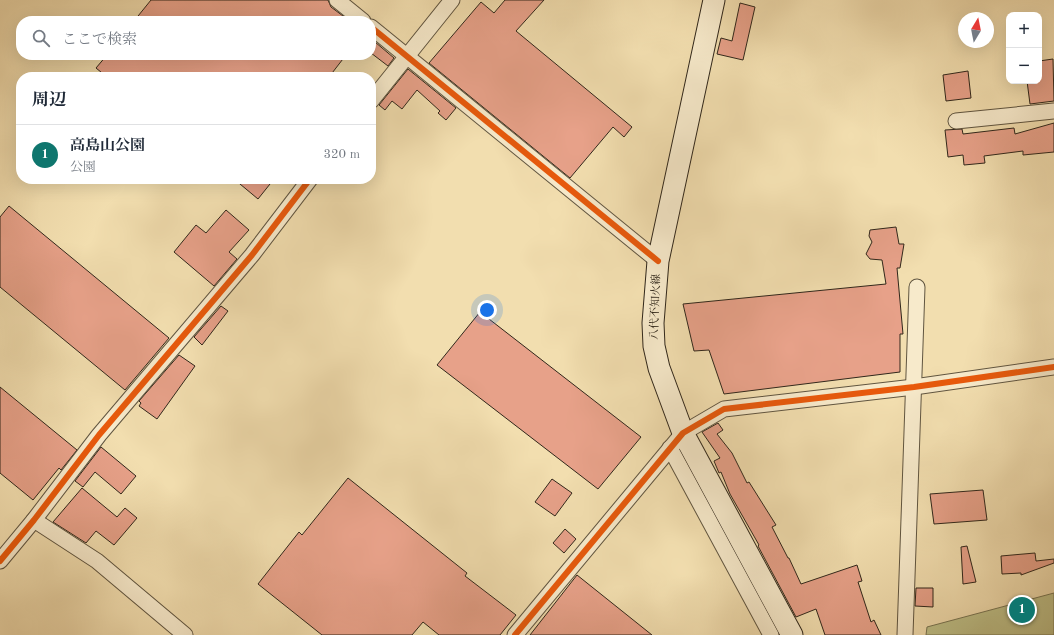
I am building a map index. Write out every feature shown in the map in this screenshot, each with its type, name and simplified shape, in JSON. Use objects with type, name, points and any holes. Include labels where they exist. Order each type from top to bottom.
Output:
[{"type":"main road","name":"八代不知火線","points":[[714,0],[658,261],[652,323],[654,346],[677,440],[792,635]]},
{"type":"street","points":[[337,0],[357,16]]},
{"type":"street","points":[[376,94],[406,55],[452,0]]},
{"type":"street","points":[[376,31],[658,261]]},
{"type":"street","points":[[956,121],[1054,112]]},
{"type":"street","points":[[0,561],[34,520],[99,435],[252,255],[306,184]]},
{"type":"street","points":[[905,635],[917,287]]},
{"type":"street","points":[[515,635],[677,440],[724,409],[914,387],[1054,367]]},
{"type":"street","points":[[677,440],[771,635]]},
{"type":"street","points":[[34,520],[97,561],[185,635]]},
{"type":"green space","points":[[1054,593],[1054,635],[926,635],[927,627]]},
{"type":"building","points":[[151,0],[328,0],[331,7],[343,16],[138,16]]},
{"type":"building","points":[[505,0],[544,0],[516,31],[632,127],[624,137],[613,127],[570,178],[429,63],[481,2],[494,13]]},
{"type":"building","points":[[740,3],[755,7],[743,60],[717,54],[721,38],[732,41]]},
{"type":"building","points":[[376,43],[394,58],[388,66],[376,57]]},
{"type":"building","points":[[1053,59],[1054,101],[1030,104],[1027,84],[1042,84],[1042,61]]},
{"type":"building","points":[[103,60],[342,60],[333,72],[101,72],[96,68]]},
{"type":"building","points":[[408,69],[456,108],[446,120],[438,113],[440,111],[417,90],[402,109],[392,101],[385,110],[379,105]]},
{"type":"building","points":[[968,71],[971,98],[946,101],[943,75]]},
{"type":"building","points":[[1054,123],[1054,152],[1023,155],[1023,151],[984,156],[985,163],[964,165],[963,155],[948,157],[945,130],[962,129],[963,134],[1014,128],[1015,134]]},
{"type":"building","points":[[240,184],[270,184],[258,199]]},
{"type":"building","points":[[9,206],[169,338],[125,390],[0,287],[0,217]]},
{"type":"building","points":[[226,210],[249,230],[229,252],[237,259],[214,286],[174,252],[196,225],[206,233]]},
{"type":"building","points":[[896,227],[899,244],[904,244],[900,268],[897,268],[903,334],[900,334],[900,372],[724,394],[709,350],[694,351],[683,304],[886,284],[882,260],[870,259],[866,254],[872,242],[869,236],[870,230]]},
{"type":"building","points":[[221,306],[228,311],[202,345],[194,337]]},
{"type":"building","points":[[480,312],[641,437],[598,489],[437,365]]},
{"type":"building","points":[[179,355],[195,366],[157,419],[139,406],[141,403],[139,401]]},
{"type":"building","points":[[0,387],[77,450],[61,470],[59,468],[33,500],[0,473]]},
{"type":"building","points":[[718,423],[723,430],[717,434],[732,453],[747,483],[749,482],[776,525],[772,527],[801,584],[857,565],[862,581],[858,582],[871,622],[874,620],[881,635],[825,635],[816,609],[796,617],[758,546],[759,545],[730,494],[721,472],[719,473],[714,461],[720,458],[702,432]]},
{"type":"building","points":[[101,447],[136,476],[121,494],[95,472],[83,487],[75,481]]},
{"type":"building","points":[[348,478],[467,573],[465,576],[516,615],[500,635],[439,635],[423,622],[412,635],[322,635],[258,584],[299,532],[302,535]]},
{"type":"building","points":[[552,479],[572,493],[555,516],[535,502]]},
{"type":"building","points":[[82,488],[117,517],[125,508],[137,518],[114,545],[96,531],[86,543],[53,522]]},
{"type":"building","points":[[983,490],[987,520],[934,524],[930,494]]},
{"type":"building","points":[[565,529],[576,539],[564,553],[553,543]]},
{"type":"building","points":[[967,546],[976,582],[963,584],[961,547]]},
{"type":"building","points":[[1035,553],[1036,561],[1054,559],[1054,563],[1021,575],[1021,573],[1002,574],[1001,556]]},
{"type":"building","points":[[577,575],[652,635],[530,635]]},
{"type":"building","points":[[916,588],[933,588],[933,607],[915,606]]},
{"type":"cycle path","points":[[376,31],[658,261]]},
{"type":"cycle path","points":[[0,561],[34,520],[99,435],[252,255],[306,184]]},
{"type":"cycle path","points":[[515,635],[683,433],[724,409],[914,387],[1054,367]]},
{"type":"place","name":"高島山公園","points":[[1022,610]]}]
